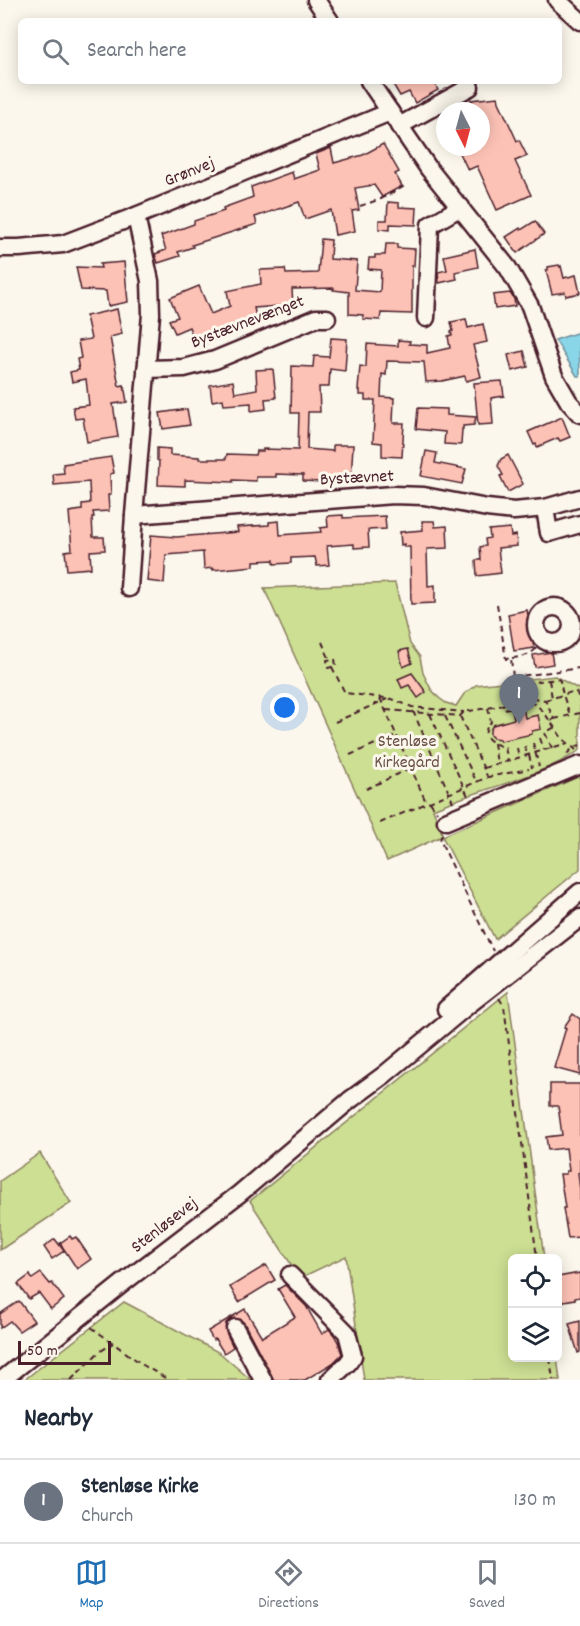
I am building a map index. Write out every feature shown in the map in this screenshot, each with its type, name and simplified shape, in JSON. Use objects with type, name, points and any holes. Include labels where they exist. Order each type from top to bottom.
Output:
[{"type":"street","points":[[316,0],[328,18]]},
{"type":"street","points":[[557,0],[580,21]]},
{"type":"street","points":[[371,84],[429,169],[508,268],[530,306],[554,376],[569,402],[580,414]]},
{"type":"street","name":"Grønvej","points":[[0,248],[63,244],[394,119],[470,87]]},
{"type":"street","points":[[426,318],[430,225],[461,207]]},
{"type":"street","points":[[129,588],[151,314],[150,281],[136,216]]},
{"type":"street","name":"Bystævnevænget","points":[[146,369],[184,368],[215,360],[316,318],[327,318]]},
{"type":"street","name":"Bystævnet","points":[[134,515],[393,495],[424,496],[514,511],[545,507],[580,498]]},
{"type":"street","points":[[545,507],[549,533],[580,524]]},
{"type":"street","points":[[559,607],[576,621],[563,641],[556,643],[542,639],[536,626],[540,613],[545,609],[559,607]]},
{"type":"street","points":[[446,821],[579,759]]},
{"type":"street","name":"Stenløsevej","points":[[350,1100],[376,1070],[580,892]]},
{"type":"street","name":"Stenløsevej","points":[[2,1380],[239,1194],[350,1100],[580,918]]},
{"type":"street","points":[[290,1275],[347,1333],[353,1356],[330,1380]]},
{"type":"street","points":[[236,1328],[263,1380]]},
{"type":"path","points":[[360,206],[381,199],[405,186],[405,183]]},
{"type":"path","points":[[497,604],[506,659],[525,657],[536,650],[542,639]]},
{"type":"path","points":[[322,642],[330,660],[327,660],[328,668],[333,667],[345,693],[381,699],[388,698],[412,707],[464,712],[499,706],[516,700],[537,705],[552,720]]},
{"type":"path","points":[[499,706],[503,709],[516,707],[511,658]]},
{"type":"path","points":[[513,678],[580,668]]},
{"type":"path","points":[[522,691],[523,683],[558,679],[570,715]]},
{"type":"path","points":[[548,680],[552,698]]},
{"type":"path","points":[[514,691],[522,691],[528,697],[544,700]]},
{"type":"path","points":[[537,705],[544,700],[574,691],[580,703]]},
{"type":"path","points":[[381,699],[426,802]]},
{"type":"path","points":[[335,722],[381,699]]},
{"type":"path","points":[[544,700],[555,728],[573,748],[579,759]]},
{"type":"path","points":[[412,707],[448,792]]},
{"type":"path","points":[[488,708],[490,722],[486,734],[489,740],[505,748],[508,760]]},
{"type":"path","points":[[386,710],[460,716],[464,712]]},
{"type":"path","points":[[552,720],[580,713]]},
{"type":"path","points":[[430,714],[463,786]]},
{"type":"path","points":[[445,715],[476,781]]},
{"type":"path","points":[[460,716],[488,777]]},
{"type":"path","points":[[552,748],[545,734],[555,728]]},
{"type":"path","points":[[350,755],[396,735]]},
{"type":"path","points":[[540,738],[544,750]]},
{"type":"path","points":[[380,823],[476,781],[539,767],[532,742]]},
{"type":"path","points":[[494,743],[497,764]]},
{"type":"path","points":[[484,768],[568,743]]},
{"type":"path","points":[[562,758],[580,745]]},
{"type":"path","points":[[525,746],[532,768]]},
{"type":"path","points":[[517,748],[519,758]]},
{"type":"path","points":[[366,789],[411,768]]},
{"type":"path","points":[[446,821],[440,840],[493,951]]},
{"type":"path","points":[[495,992],[504,1006],[536,1254]]},
{"type":"path","points":[[79,1318],[143,1365],[169,1380]]},
{"type":"path","points":[[71,1380],[98,1353],[113,1343]]},
{"type":"path","points":[[551,1362],[553,1380]]},
{"type":"green space","name":"Stenløse Kirkegård","points":[[395,583],[410,644],[420,657],[423,673],[431,689],[446,703],[456,706],[464,694],[476,685],[555,676],[580,690],[580,750],[528,776],[433,809],[443,836],[580,776],[580,869],[495,939],[442,836],[387,861],[264,588]]},
{"type":"green space","points":[[508,992],[543,1254],[508,1254],[508,1362],[558,1362],[560,1380],[364,1380],[346,1256],[300,1278],[250,1201]]},
{"type":"green space","points":[[40,1153],[71,1203],[0,1250],[0,1181]]},
{"type":"green space","points":[[124,1302],[220,1353],[251,1380],[24,1380]]},
{"type":"water","points":[[579,332],[580,376],[577,376],[555,340]]},
{"type":"building","points":[[393,84],[435,84],[438,90],[415,103],[409,92],[400,96]]},
{"type":"building","points":[[498,97],[517,141],[519,140],[527,156],[515,161],[531,195],[497,210],[477,166],[468,170],[461,156],[490,156],[490,102],[472,102],[471,100]]},
{"type":"building","points":[[383,144],[399,172],[395,174],[402,186],[382,197],[374,185],[355,188],[359,210],[352,211],[355,231],[335,235],[331,210],[305,219],[299,202],[255,217],[257,224],[192,245],[193,247],[178,252],[180,256],[158,263],[155,254],[166,250],[161,236],[194,224],[194,221],[224,211],[223,208],[253,197],[251,187],[292,172],[294,179],[320,170],[316,154],[331,148],[334,163],[363,155]]},
{"type":"building","points":[[388,202],[399,203],[399,207],[417,208],[416,225],[390,224],[390,230],[379,229],[379,220],[387,220]]},
{"type":"building","points":[[535,221],[544,234],[517,253],[506,237]]},
{"type":"building","points":[[321,239],[331,240],[330,259],[357,261],[355,290],[380,292],[381,270],[368,269],[369,258],[375,258],[375,255],[385,255],[386,244],[397,244],[397,248],[415,249],[414,266],[412,266],[412,314],[381,313],[380,320],[363,319],[363,315],[349,314],[349,292],[333,290],[334,288],[292,289],[293,305],[254,308],[257,321],[228,327],[230,333],[197,347],[189,327],[175,333],[169,320],[178,317],[170,298],[199,286],[211,314],[230,306],[227,291],[261,284],[260,270],[285,269],[286,274],[318,273]]},
{"type":"building","points":[[475,249],[478,267],[455,272],[457,279],[439,283],[438,272],[447,270],[444,256]]},
{"type":"building","points":[[124,262],[128,302],[108,306],[106,291],[81,290],[76,267],[101,268],[100,264]]},
{"type":"building","points":[[559,265],[564,278],[576,275],[580,293],[566,296],[565,292],[552,294],[546,270],[548,267]]},
{"type":"building","points":[[510,293],[515,306],[495,309],[493,295]]},
{"type":"building","points":[[117,309],[122,334],[110,337],[119,386],[124,385],[127,402],[113,404],[118,437],[87,442],[83,418],[75,419],[73,407],[89,405],[86,379],[72,382],[70,372],[79,370],[77,359],[81,358],[78,341],[91,339],[86,316]]},
{"type":"building","points":[[466,319],[468,328],[483,324],[487,342],[473,345],[481,377],[466,381],[465,376],[426,382],[424,362],[387,361],[386,375],[382,374],[381,397],[394,398],[393,423],[404,423],[402,457],[382,456],[382,443],[373,442],[375,400],[365,400],[365,395],[360,395],[360,390],[358,390],[360,366],[366,367],[367,344],[398,346],[398,340],[410,341],[409,344],[427,345],[427,353],[450,348],[448,336],[452,335],[453,331],[451,322]]},
{"type":"building","points":[[331,338],[347,339],[345,371],[330,369],[329,387],[319,387],[320,412],[308,412],[307,449],[333,451],[333,445],[353,445],[351,480],[303,481],[303,475],[276,474],[276,477],[256,477],[256,481],[185,480],[185,486],[158,485],[157,448],[170,449],[170,455],[199,457],[199,459],[226,459],[227,454],[255,455],[256,451],[263,451],[263,449],[298,450],[299,413],[291,413],[292,366],[313,367],[314,356],[329,357]]},
{"type":"building","points":[[524,351],[528,367],[512,371],[508,355]]},
{"type":"building","points":[[273,369],[276,398],[265,399],[266,409],[251,411],[251,403],[224,405],[223,399],[212,401],[210,385],[233,381],[235,393],[257,389],[256,370]]},
{"type":"building","points":[[502,381],[504,396],[491,398],[493,424],[478,425],[474,383]]},
{"type":"building","points":[[418,408],[447,409],[447,415],[476,417],[474,425],[463,426],[461,445],[444,444],[445,432],[416,429]]},
{"type":"building","points":[[187,409],[190,425],[163,429],[160,413]]},
{"type":"building","points":[[562,417],[570,437],[560,441],[558,438],[537,447],[536,444],[534,445],[528,432]]},
{"type":"building","points":[[426,451],[437,453],[435,463],[466,469],[462,484],[421,476]]},
{"type":"building","points":[[508,455],[523,484],[508,492],[498,466],[501,459]]},
{"type":"building","points":[[111,457],[114,473],[110,474],[109,511],[93,512],[94,517],[92,517],[93,537],[104,537],[105,550],[90,551],[91,568],[67,570],[65,551],[72,550],[69,512],[82,510],[82,504],[90,503],[89,482],[54,485],[53,474],[64,473],[63,464]]},
{"type":"building","points":[[343,515],[343,518],[385,516],[386,529],[368,530],[369,547],[354,548],[354,544],[327,546],[329,565],[317,566],[315,557],[291,558],[291,563],[274,564],[274,560],[254,561],[254,566],[213,570],[213,568],[204,569],[203,552],[166,555],[164,583],[147,581],[151,535],[176,537],[238,532],[237,527],[269,525],[269,522],[279,521],[280,535],[321,532],[320,528],[328,527],[327,516]]},
{"type":"building","points":[[422,521],[434,521],[435,527],[447,526],[448,548],[427,549],[428,586],[435,585],[435,603],[411,604],[410,547],[401,545],[400,532],[423,530]]},
{"type":"building","points":[[510,528],[511,536],[516,535],[517,546],[498,548],[501,573],[477,576],[476,560],[481,560],[480,547],[486,546],[485,539],[490,538],[489,530]]},
{"type":"building","points":[[527,610],[534,648],[514,651],[508,614]]},
{"type":"building","points":[[408,649],[412,663],[403,667],[399,651]]},
{"type":"building","points":[[551,652],[553,664],[535,667],[533,655]]},
{"type":"building","points":[[412,673],[426,692],[418,698],[409,685],[402,688],[398,679]]},
{"type":"building","points":[[523,707],[525,718],[538,715],[541,729],[532,731],[532,734],[501,741],[490,735],[493,725],[514,719],[512,709]]},
{"type":"building","points":[[573,1014],[580,1019],[580,1075],[554,1068],[566,1028],[564,1027]]},
{"type":"building","points":[[550,1084],[580,1084],[580,1172],[578,1173],[580,1237],[568,1238],[563,1208],[565,1208],[560,1174],[566,1174],[566,1171],[569,1171],[566,1148],[548,1150],[546,1137],[562,1135],[558,1106],[550,1106]]},
{"type":"building","points":[[70,1236],[72,1239],[76,1237],[91,1259],[77,1269],[60,1243]]},
{"type":"building","points":[[55,1239],[64,1251],[52,1259],[44,1247]]},
{"type":"building","points":[[266,1265],[275,1280],[239,1302],[230,1287]]},
{"type":"building","points":[[41,1273],[64,1299],[51,1309],[39,1293],[29,1299],[18,1284],[30,1275],[32,1279]]},
{"type":"building","points":[[580,1273],[580,1297],[562,1301],[562,1276]]},
{"type":"building","points":[[285,1285],[306,1306],[322,1334],[329,1329],[334,1335],[342,1354],[333,1363],[305,1380],[274,1380],[240,1319],[231,1319],[226,1323],[226,1332],[233,1347],[224,1353],[208,1331],[245,1309],[262,1337],[295,1317],[278,1289]]},
{"type":"building","points":[[19,1301],[34,1321],[19,1331],[10,1321],[0,1328],[0,1314]]},
{"type":"building","points":[[580,1321],[580,1352],[578,1353],[569,1324]]},
{"type":"place","name":"Stenløse Kirke","points":[[519,724]]}]
